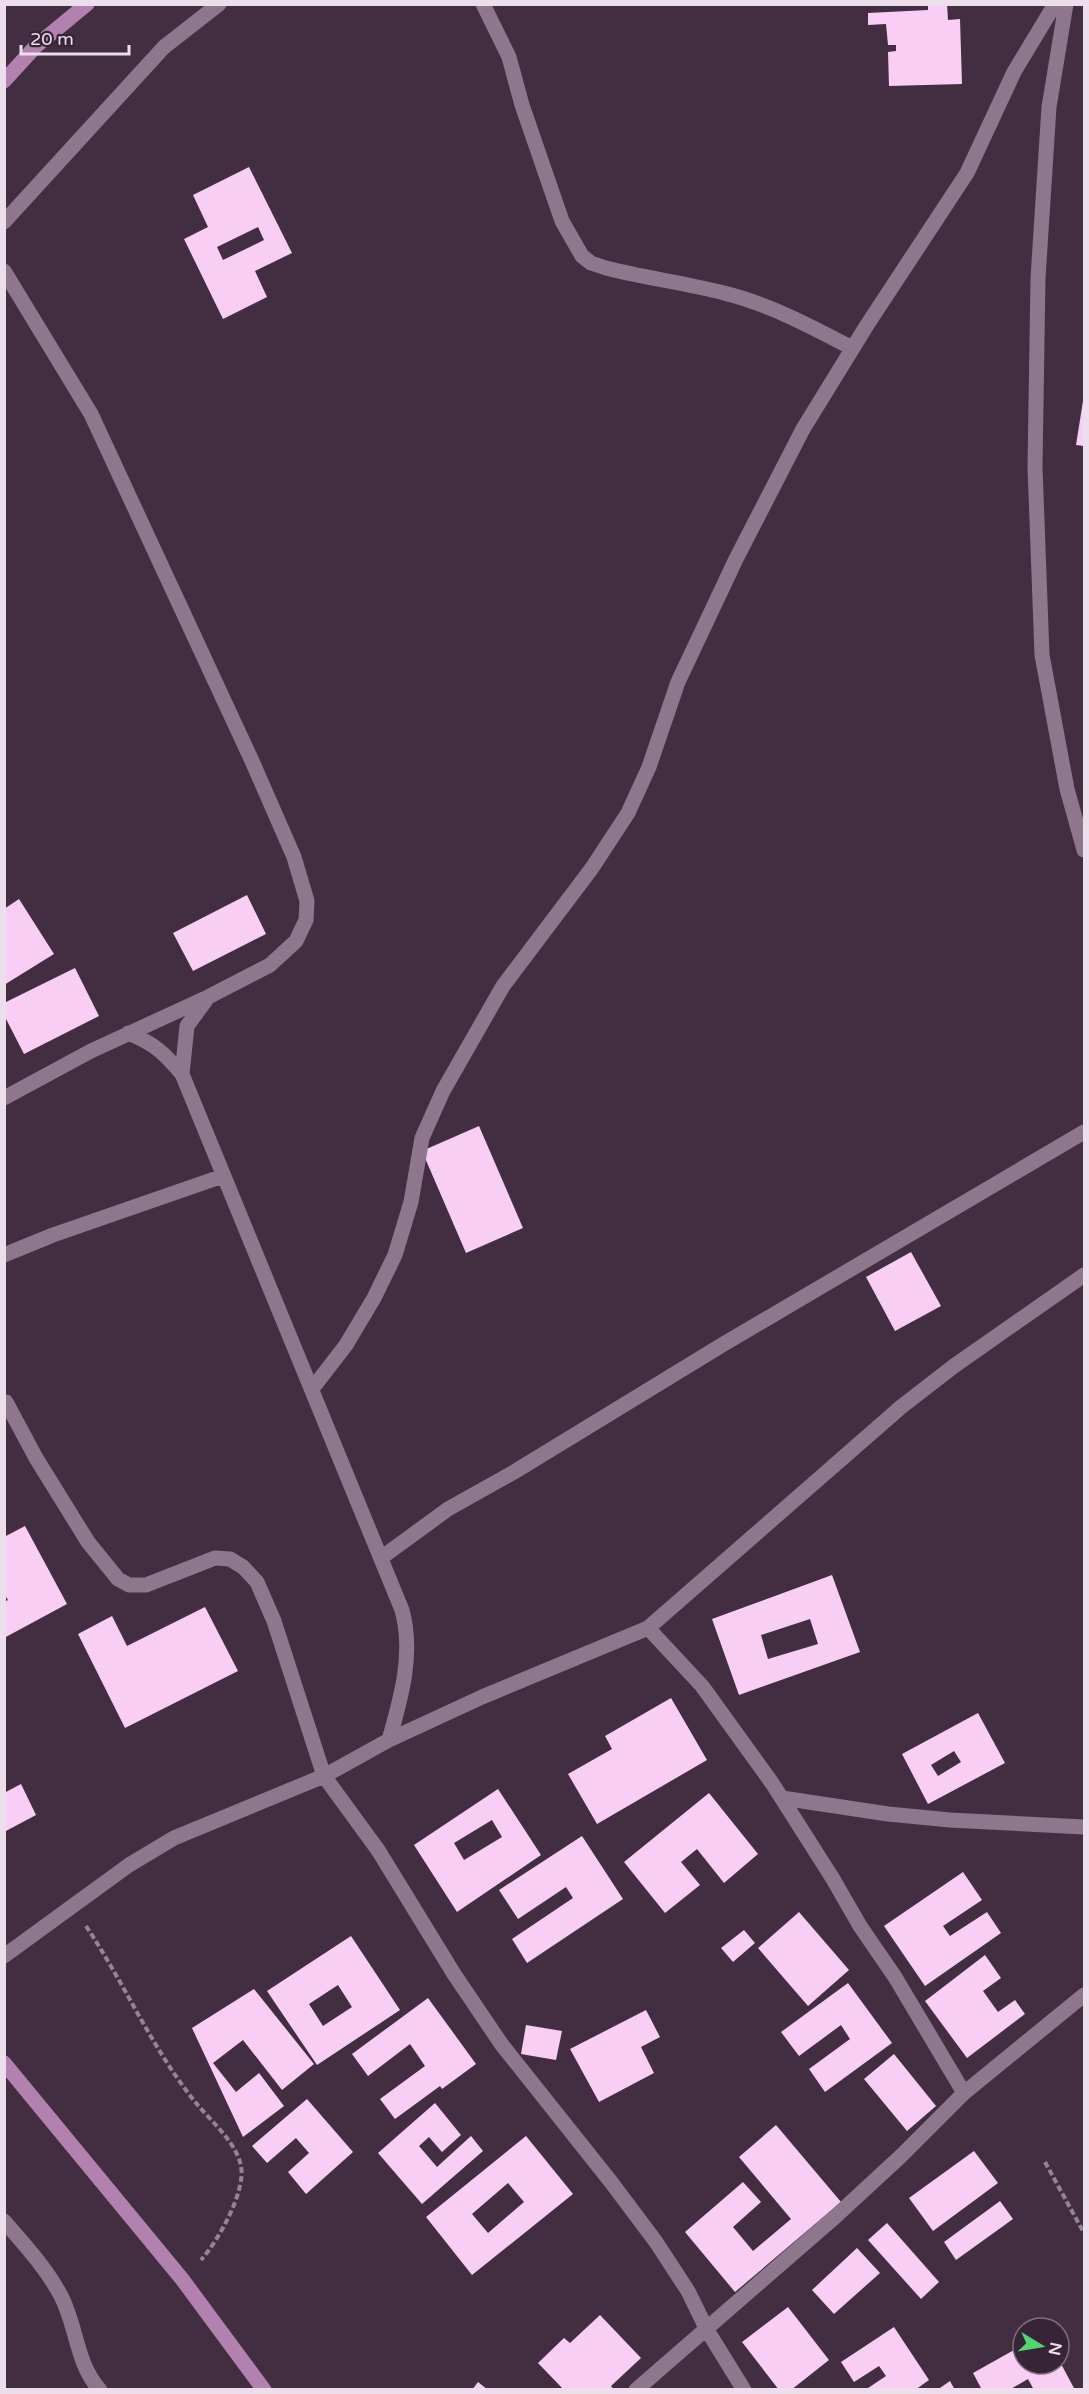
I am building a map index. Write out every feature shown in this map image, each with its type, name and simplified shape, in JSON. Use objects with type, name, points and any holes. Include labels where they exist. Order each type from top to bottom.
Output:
[{"type":"main road","points":[[4,81],[36,46],[87,4]]},
{"type":"main road","points":[[4,2063],[182,2280],[264,2390]]},
{"type":"street","points":[[4,222],[164,47],[219,4]]},
{"type":"street","points":[[483,4],[509,57],[522,105],[562,221],[582,256],[591,263],[606,268],[726,293],[810,326],[852,348]]},
{"type":"street","points":[[312,1389],[346,1345],[374,1298],[395,1255],[411,1202],[422,1138],[443,1091],[503,986],[592,868],[628,813],[649,767],[678,682],[736,559],[803,429],[852,348],[967,173],[1014,72],[1055,4]]},
{"type":"street","points":[[1066,4],[1049,107],[1038,278],[1035,467],[1042,655],[1067,789],[1084,850]]},
{"type":"street","points":[[4,271],[91,414],[252,761],[294,857],[307,901],[306,920],[296,941],[270,965],[208,997],[128,1033],[4,1098]]},
{"type":"street","points":[[182,1074],[187,1026],[208,997]]},
{"type":"street","points":[[128,1033],[147,1040],[161,1050],[182,1074],[402,1610],[407,1637],[404,1677],[389,1740]]},
{"type":"street","points":[[381,1558],[448,1509],[514,1472],[722,1345],[1084,1132]]},
{"type":"street","points":[[4,1255],[64,1231],[223,1176]]},
{"type":"street","points":[[4,1956],[129,1865],[174,1839],[324,1776],[389,1740],[482,1696],[648,1628],[901,1407],[954,1366],[1084,1275]]},
{"type":"street","points":[[6,1402],[36,1458],[88,1542],[118,1579],[129,1585],[146,1586],[215,1558],[230,1559],[243,1567],[257,1582],[274,1621],[324,1776],[378,1850],[454,1974],[502,2045],[656,2242],[688,2291],[707,2330],[744,2390]]},
{"type":"street","points":[[648,1628],[702,1686],[782,1798],[860,1926],[895,1977],[964,2093]]},
{"type":"street","points":[[782,1798],[899,1815],[1084,1827]]},
{"type":"street","points":[[636,2390],[707,2330],[893,2164],[964,2093],[1084,1995]]},
{"type":"street","points":[[4,2221],[61,2295],[70,2316],[86,2372],[100,2390]]},
{"type":"path","points":[[73,1905],[105,1955],[137,2015],[195,2102],[234,2150],[241,2164],[240,2187],[226,2222],[209,2251],[182,2280]]},
{"type":"path","points":[[1045,2162],[1084,2233]]},
{"type":"building","points":[[928,4],[947,4],[948,20],[960,19],[962,84],[889,86],[888,52],[896,51],[896,45],[888,45],[886,24],[868,25],[868,13],[928,10]]},
{"type":"building","points":[[249,167],[292,253],[255,271],[267,297],[223,319],[184,239],[208,227],[193,195]],"holes":[[[258,227],[264,240],[223,260],[217,247]]]},
{"type":"building","points":[[1084,401],[1084,446],[1076,445]]},
{"type":"building","points":[[247,895],[266,934],[193,971],[173,933]]},
{"type":"building","points":[[19,899],[54,954],[4,985],[4,909]]},
{"type":"building","points":[[75,968],[99,1016],[24,1054],[4,1015],[4,1003]]},
{"type":"building","points":[[479,1126],[523,1228],[466,1253],[422,1151]]},
{"type":"building","points":[[911,1252],[941,1306],[895,1331],[866,1277]]},
{"type":"building","points":[[25,1526],[67,1604],[4,1638],[4,1602],[8,1600],[4,1594],[4,1537]]},
{"type":"building","points":[[832,1575],[860,1652],[739,1695],[712,1619]],"holes":[[[810,1619],[818,1644],[768,1659],[761,1635]]]},
{"type":"building","points":[[205,1607],[238,1671],[125,1728],[78,1634],[112,1616],[127,1646]]},
{"type":"building","points":[[671,1698],[707,1760],[597,1824],[568,1774],[612,1749],[605,1736]]},
{"type":"building","points":[[978,1713],[1005,1763],[928,1804],[902,1754]],"holes":[[[954,1751],[961,1762],[938,1776],[931,1765]]]},
{"type":"building","points":[[21,1784],[36,1815],[4,1832],[4,1793]]},
{"type":"building","points":[[498,1789],[541,1855],[457,1912],[414,1845]],"holes":[[[492,1820],[502,1837],[464,1860],[454,1843]]]},
{"type":"building","points":[[709,1793],[758,1854],[724,1883],[697,1849],[681,1862],[700,1885],[665,1913],[624,1862]]},
{"type":"building","points":[[582,1836],[623,1899],[527,1963],[512,1939],[573,1898],[566,1887],[518,1919],[499,1890]]},
{"type":"building","points":[[963,1872],[982,1900],[943,1926],[950,1936],[987,1912],[1001,1933],[925,1986],[884,1926]]},
{"type":"building","points":[[799,1912],[849,1970],[808,2006],[758,1948]]},
{"type":"building","points":[[744,1930],[755,1943],[733,1962],[721,1948]]},
{"type":"building","points":[[351,1936],[400,2010],[317,2065],[267,1991]],"holes":[[[338,1985],[352,2007],[323,2026],[309,2004]]]},
{"type":"building","points":[[985,1955],[1001,1978],[983,1991],[998,2012],[1015,2000],[1025,2014],[967,2058],[925,2001]]},
{"type":"building","points":[[848,1983],[892,2043],[825,2092],[809,2069],[850,2039],[841,2025],[799,2056],[781,2032]]},
{"type":"building","points":[[254,1989],[314,2064],[282,2090],[243,2040],[213,2063],[236,2092],[259,2073],[284,2106],[243,2137],[192,2028]]},
{"type":"building","points":[[428,1998],[476,2064],[442,2089],[440,2086],[395,2119],[380,2099],[425,2066],[410,2044],[368,2076],[352,2054]]},
{"type":"building","points":[[646,2010],[660,2037],[641,2047],[654,2073],[599,2102],[570,2049]]},
{"type":"building","points":[[526,2025],[562,2031],[556,2060],[521,2054]]},
{"type":"building","points":[[894,2054],[936,2106],[907,2131],[864,2079]]},
{"type":"building","points":[[307,2099],[353,2152],[306,2194],[288,2172],[309,2153],[296,2138],[267,2163],[252,2146]]},
{"type":"building","points":[[435,2103],[461,2135],[442,2152],[429,2137],[419,2146],[437,2167],[471,2136],[483,2151],[422,2204],[378,2153]]},
{"type":"building","points":[[776,2125],[841,2202],[735,2292],[685,2232],[743,2182],[761,2202],[733,2227],[753,2251],[791,2219],[739,2157]]},
{"type":"building","points":[[526,2136],[573,2194],[472,2275],[426,2217]],"holes":[[[508,2183],[524,2202],[488,2233],[472,2214]]]},
{"type":"building","points":[[974,2151],[998,2183],[933,2231],[909,2198]]},
{"type":"building","points":[[1000,2201],[1013,2219],[956,2260],[944,2242]]},
{"type":"building","points":[[887,2223],[939,2282],[921,2299],[868,2240]]},
{"type":"building","points":[[857,2248],[880,2273],[834,2314],[812,2290]]},
{"type":"building","points":[[788,2307],[829,2360],[791,2390],[779,2390],[742,2342]]},
{"type":"building","points":[[600,2315],[641,2358],[611,2386],[614,2390],[564,2390],[538,2363],[564,2338],[570,2343]]},
{"type":"building","points":[[894,2327],[929,2380],[915,2390],[865,2390],[886,2376],[879,2366],[854,2382],[841,2362]]},
{"type":"building","points":[[1011,2352],[1011,2376],[1068,2376],[1075,2390],[1034,2390],[1028,2379],[1009,2390],[982,2390],[973,2373]]},
{"type":"building","points":[[950,2381],[955,2390],[937,2390]]},
{"type":"building","points":[[478,2382],[488,2390],[472,2390]]}]
